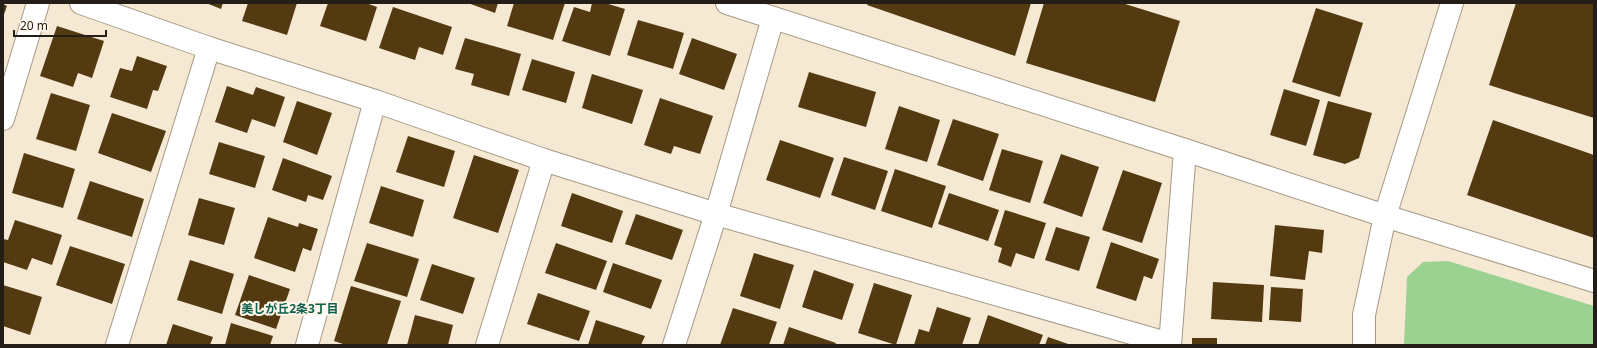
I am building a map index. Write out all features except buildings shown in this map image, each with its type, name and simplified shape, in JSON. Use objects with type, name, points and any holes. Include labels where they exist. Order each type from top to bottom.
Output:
[{"type":"street","points":[[3,119],[38,3]]},
{"type":"street","points":[[81,3],[209,48],[375,101],[544,160],[716,214],[1170,344],[1185,150]]},
{"type":"street","points":[[727,3],[1385,216],[1594,281]]},
{"type":"street","points":[[1364,345],[1364,315],[1385,216],[1452,3]]},
{"type":"street","points":[[674,345],[716,214],[773,18]]},
{"type":"street","points":[[117,345],[209,48]]},
{"type":"street","points":[[307,345],[375,101]]},
{"type":"street","points":[[487,345],[544,160]]},
{"type":"green space","points":[[1448,261],[1594,306],[1594,345],[1404,345],[1407,277],[1423,262]]},
{"type":"district","name":"美しが丘2条3丁目","points":[[290,308]]}]
